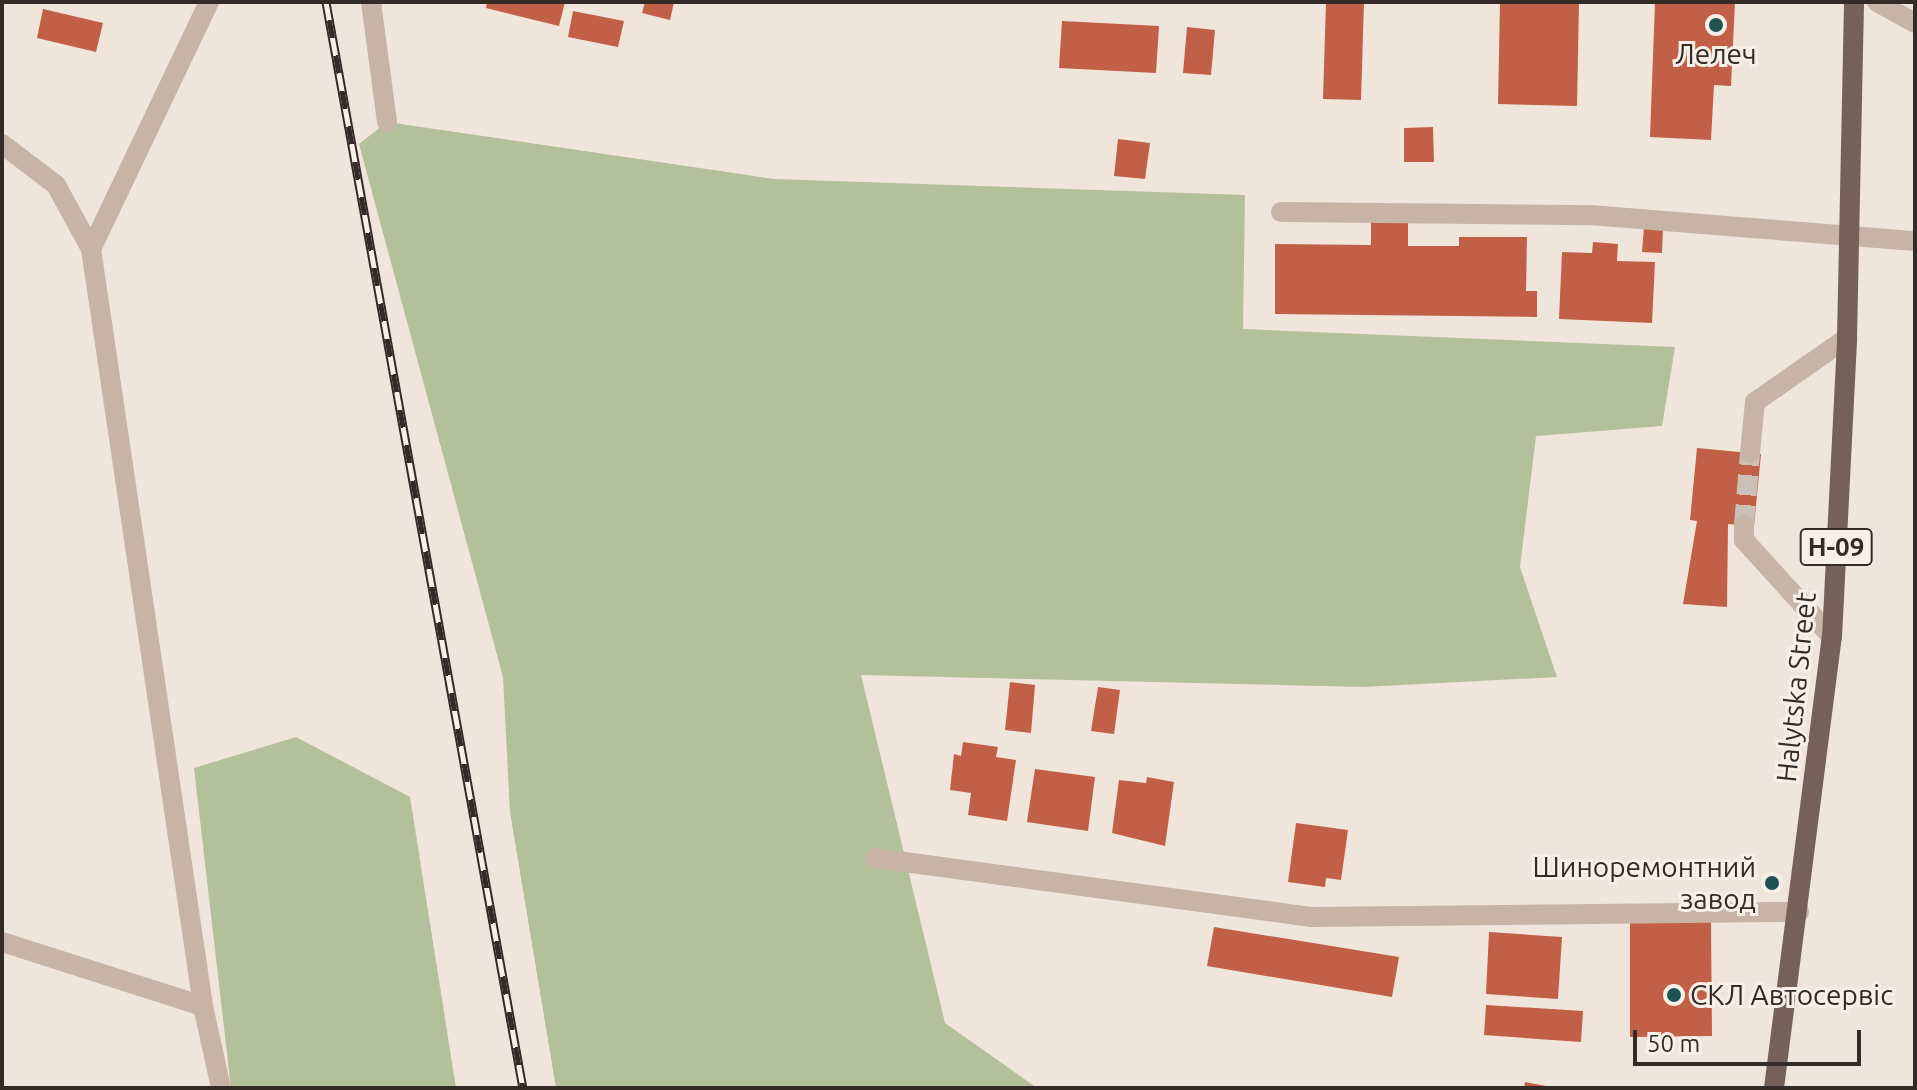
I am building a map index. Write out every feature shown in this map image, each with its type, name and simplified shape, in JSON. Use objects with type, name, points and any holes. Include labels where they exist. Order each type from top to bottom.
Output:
[{"type":"main road","name":"Halytska Street","points":[[1774,1088],[1832,637],[1847,338],[1854,2]]},
{"type":"street","points":[[91,249],[209,2]]},
{"type":"street","points":[[371,2],[387,122]]},
{"type":"street","points":[[1877,2],[1915,23]]},
{"type":"street","points":[[2,144],[56,185],[91,249],[203,1006],[221,1088]]},
{"type":"street","points":[[1281,212],[1590,215],[1850,233],[1915,241]]},
{"type":"street","points":[[1750,453],[1755,402],[1847,338]]},
{"type":"street","points":[[1744,525],[1744,540],[1832,637]]},
{"type":"street","points":[[875,858],[1312,917],[1799,912]]},
{"type":"street","points":[[2,942],[203,1006]]},
{"type":"green space","points":[[387,122],[774,179],[1245,195],[1243,329],[1675,347],[1662,426],[1536,436],[1520,567],[1557,677],[1363,687],[861,675],[945,1023],[1037,1088],[556,1088],[510,812],[503,677],[359,144]]},
{"type":"green space","points":[[296,737],[410,797],[456,1088],[231,1088],[194,768]]},
{"type":"building","points":[[487,2],[565,2],[559,26],[486,8]]},
{"type":"building","points":[[645,2],[674,2],[670,20],[642,13]]},
{"type":"building","points":[[1326,2],[1364,2],[1361,100],[1323,99]]},
{"type":"building","points":[[1500,2],[1579,2],[1577,106],[1498,104]]},
{"type":"building","points":[[1655,2],[1735,2],[1731,86],[1714,85],[1711,140],[1650,137]]},
{"type":"building","points":[[43,9],[103,23],[96,52],[37,38]]},
{"type":"building","points":[[573,11],[624,21],[618,47],[568,37]]},
{"type":"building","points":[[1062,21],[1159,26],[1156,73],[1059,68]]},
{"type":"building","points":[[1187,27],[1215,30],[1211,75],[1183,73]]},
{"type":"building","points":[[1433,127],[1434,162],[1404,162],[1404,128]]},
{"type":"building","points":[[1118,139],[1150,143],[1145,179],[1114,176]]},
{"type":"building","points":[[1371,220],[1408,220],[1408,246],[1459,246],[1459,237],[1527,237],[1526,291],[1537,291],[1537,317],[1275,314],[1275,244],[1371,245]]},
{"type":"building","points":[[1644,227],[1663,228],[1662,253],[1642,252]]},
{"type":"building","points":[[1593,242],[1618,244],[1617,261],[1655,262],[1652,323],[1559,319],[1562,252],[1592,253]]},
{"type":"building","points":[[1697,448],[1761,454],[1754,526],[1728,524],[1727,607],[1683,604],[1697,521],[1690,520]]},
{"type":"building","points":[[1010,682],[1035,685],[1031,733],[1005,730]]},
{"type":"building","points":[[1098,687],[1120,690],[1114,734],[1091,731]]},
{"type":"building","points":[[963,742],[998,747],[996,757],[1016,760],[1007,821],[968,815],[971,793],[950,790],[954,754],[961,756]]},
{"type":"building","points":[[1035,769],[1095,777],[1088,831],[1027,822]]},
{"type":"building","points":[[1147,777],[1174,782],[1165,846],[1112,833],[1119,780],[1146,783]]},
{"type":"building","points":[[1296,823],[1348,830],[1341,880],[1326,878],[1325,887],[1288,882]]},
{"type":"building","points":[[1630,922],[1711,922],[1712,1036],[1630,1037]]},
{"type":"building","points":[[1214,927],[1399,957],[1392,997],[1207,966]]},
{"type":"building","points":[[1489,932],[1562,937],[1558,999],[1486,994]]},
{"type":"building","points":[[1486,1005],[1583,1011],[1581,1042],[1484,1035]]},
{"type":"building","points":[[1525,1082],[1551,1087],[1551,1088],[1524,1088]]},
{"type":"tunnel","points":[[1744,525],[1750,453]]},
{"type":"railway","points":[[326,2],[523,1088]]},
{"type":"place","name":"Лелеч","points":[[1716,25]]},
{"type":"place","name":"Шиноремонтний завод","points":[[1772,883]]},
{"type":"place","name":"СКЛ Автосервіс","points":[[1674,995]]}]
